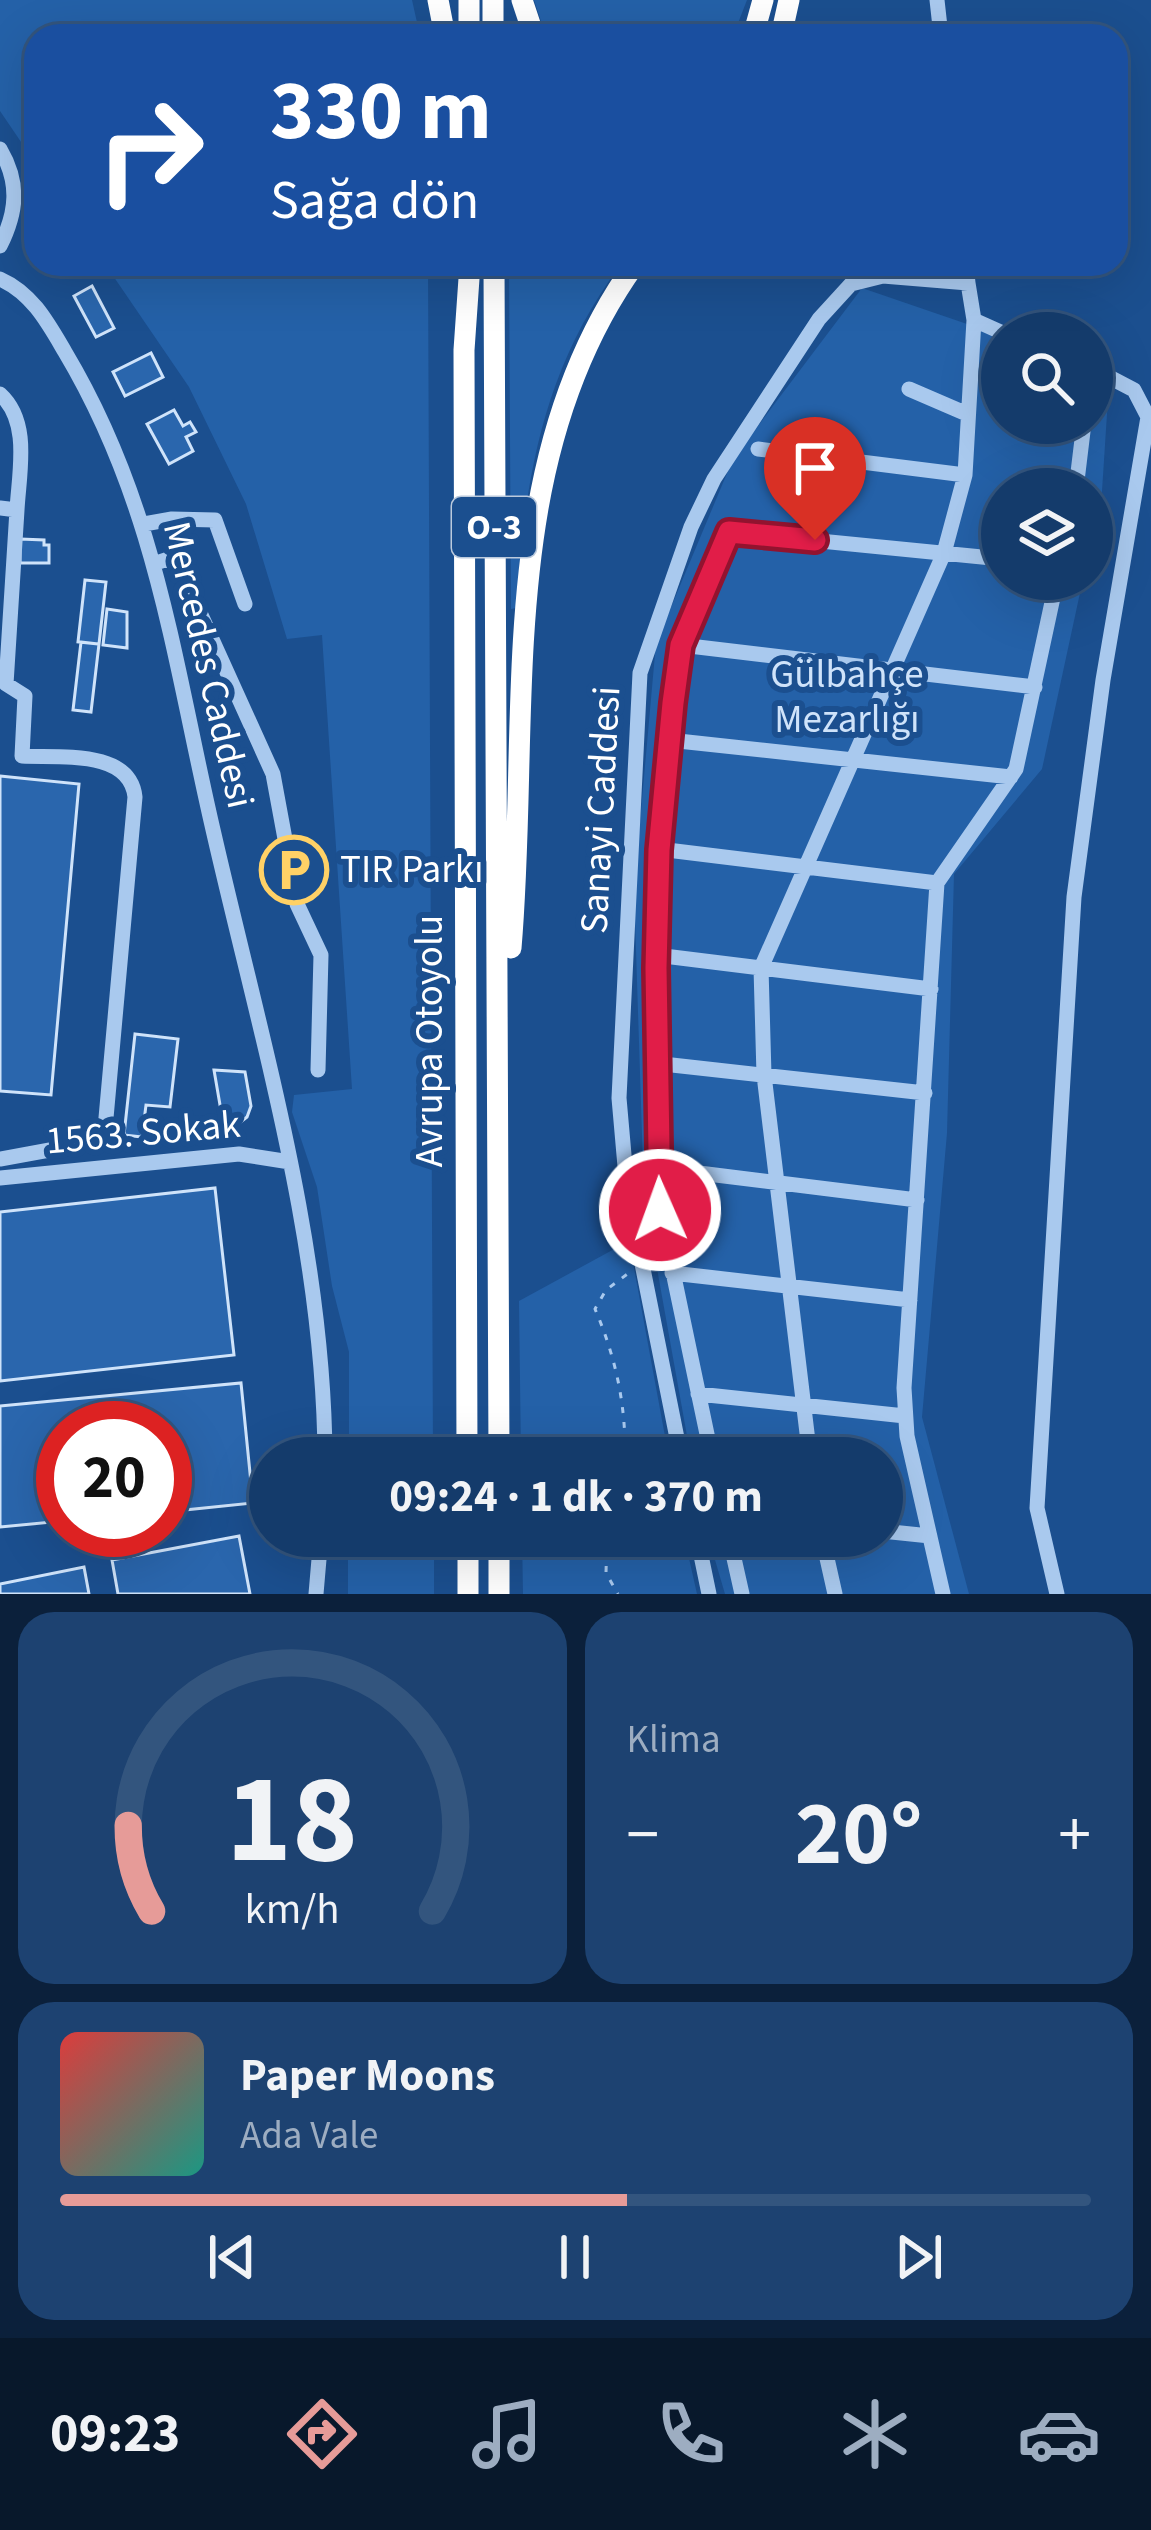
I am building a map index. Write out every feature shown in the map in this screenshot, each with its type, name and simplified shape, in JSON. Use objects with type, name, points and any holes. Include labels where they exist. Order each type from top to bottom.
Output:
[{"type":"highway","points":[[457,276],[464,350]]},
{"type":"highway","name":"Avrupa Otoyolu","points":[[467,1437],[464,350],[469,276]]},
{"type":"highway","name":"Avrupa Otoyolu","points":[[494,276],[499,1437]]},
{"type":"highway","points":[[499,1013],[514,913],[529,597],[546,460],[560,405],[583,349],[628,276]]},
{"type":"highway","points":[[468,1557],[468,1594]]},
{"type":"highway","points":[[499,1557],[499,1594]]},
{"type":"street","points":[[0,149],[8,163],[16,213],[0,246]]},
{"type":"street","name":"Sanayi Caddesi","points":[[677,1437],[628,1189],[619,1098],[640,673],[691,527],[714,479],[819,320],[851,284],[883,276],[968,283]]},
{"type":"street","points":[[807,1437],[764,1075],[761,968],[944,554],[964,475],[974,320],[967,276]]},
{"type":"street","name":"Mercedes Caddesi","points":[[0,279],[32,301],[84,384],[156,563],[290,1162],[325,1379],[325,1437]]},
{"type":"street","points":[[974,320],[981,323]]},
{"type":"street","points":[[1057,1594],[1037,1508],[1074,897],[1103,680],[1148,417],[1134,389],[1113,378]]},
{"type":"street","points":[[909,389],[967,414]]},
{"type":"street","points":[[0,394],[17,416],[21,449],[9,509],[6,684],[25,696],[22,756]]},
{"type":"street","points":[[758,449],[964,475]]},
{"type":"street","points":[[144,524],[215,520],[245,604]]},
{"type":"street","points":[[707,1437],[672,1273],[658,1168],[654,1063],[659,850],[681,645],[729,532],[981,557]]},
{"type":"street","points":[[156,563],[168,559],[178,564],[273,774],[297,904],[321,955],[318,1070]]},
{"type":"street","points":[[943,1594],[904,1416],[937,883],[1011,777],[1053,600]]},
{"type":"street","points":[[681,645],[1035,687]]},
{"type":"street","points":[[669,740],[1011,777]]},
{"type":"street","points":[[0,754],[98,761],[124,770],[133,780],[135,797],[104,1140],[0,1159]]},
{"type":"street","points":[[659,850],[937,883]]},
{"type":"street","points":[[656,955],[931,989]]},
{"type":"street","points":[[654,1063],[925,1093]]},
{"type":"street","name":"1563. Sokak","points":[[0,1178],[239,1154],[290,1162]]},
{"type":"street","points":[[658,1168],[917,1199]]},
{"type":"street","points":[[672,1273],[910,1300]]},
{"type":"street","points":[[698,1394],[904,1416]]},
{"type":"street","points":[[903,1533],[930,1535]]},
{"type":"street","points":[[316,1594],[319,1557]]},
{"type":"street","points":[[702,1557],[709,1594]]},
{"type":"street","points":[[734,1557],[742,1594]]},
{"type":"street","points":[[827,1557],[835,1594]]},
{"type":"path","points":[[626,1437],[626,1409],[609,1342],[595,1309],[605,1291],[642,1264]]},
{"type":"path","points":[[606,1557],[606,1573],[618,1594]]},
{"type":"green space","points":[[0,0],[412,0],[417,24],[24,24],[24,146],[0,111]]},
{"type":"green space","points":[[534,0],[747,0],[738,24],[542,24]]},
{"type":"green space","points":[[113,276],[428,276],[433,1437],[349,1437],[349,1352],[332,1286],[317,1187],[292,1112],[294,1095],[352,1089],[322,635],[287,639],[246,504],[189,387]]},
{"type":"green space","points":[[509,276],[613,276],[573,344],[542,427],[525,515],[516,608],[511,609]]},
{"type":"green space","name":"Gülbahçe Mezarlığı","points":[[862,288],[981,329],[981,444],[1105,444],[1103,468],[981,468],[981,600],[1078,600],[1042,769],[954,874],[947,1133],[922,1417],[969,1594],[725,1594],[714,1557],[903,1557],[903,1437],[687,1437],[644,1196],[634,889],[656,643],[733,459]]},
{"type":"green space","points":[[629,1241],[665,1437],[521,1437],[519,1301]]},
{"type":"green space","points":[[348,1557],[434,1557],[434,1594],[348,1594]]},
{"type":"green space","points":[[522,1557],[689,1557],[697,1594],[523,1594]]},
{"type":"building","points":[[92,286],[114,328],[96,337],[74,296]]},
{"type":"building","points":[[151,353],[163,377],[125,396],[113,372]]},
{"type":"building","points":[[174,410],[183,426],[190,422],[196,432],[186,437],[193,451],[169,464],[147,424]]},
{"type":"building","points":[[20,539],[44,540],[49,545],[49,563],[20,563]]},
{"type":"building","points":[[85,580],[106,582],[99,644],[78,642]]},
{"type":"building","points":[[107,609],[127,612],[127,648],[103,645]]},
{"type":"building","points":[[81,642],[99,644],[91,712],[73,710]]},
{"type":"building","points":[[0,776],[79,784],[51,1095],[0,1091]]},
{"type":"building","points":[[135,1034],[178,1039],[170,1107],[146,1105],[142,1137],[124,1135]]},
{"type":"building","points":[[214,1070],[245,1072],[251,1106],[247,1117],[225,1134]]},
{"type":"building","points":[[215,1188],[234,1355],[0,1381],[0,1212]]},
{"type":"building","points":[[241,1383],[249,1503],[192,1509],[192,1401],[52,1401]]},
{"type":"building","points":[[36,1403],[36,1524],[0,1527],[0,1406]]},
{"type":"building","points":[[239,1536],[250,1594],[118,1594],[112,1560],[192,1557],[192,1545]]},
{"type":"building","points":[[84,1567],[89,1594],[0,1594],[0,1584]]},
{"type":"place","name":"TIR Parkı","points":[[294,870]]},
{"type":"route","points":[[660,1210],[654,1056],[659,850],[681,645],[729,532],[815,540]]}]
